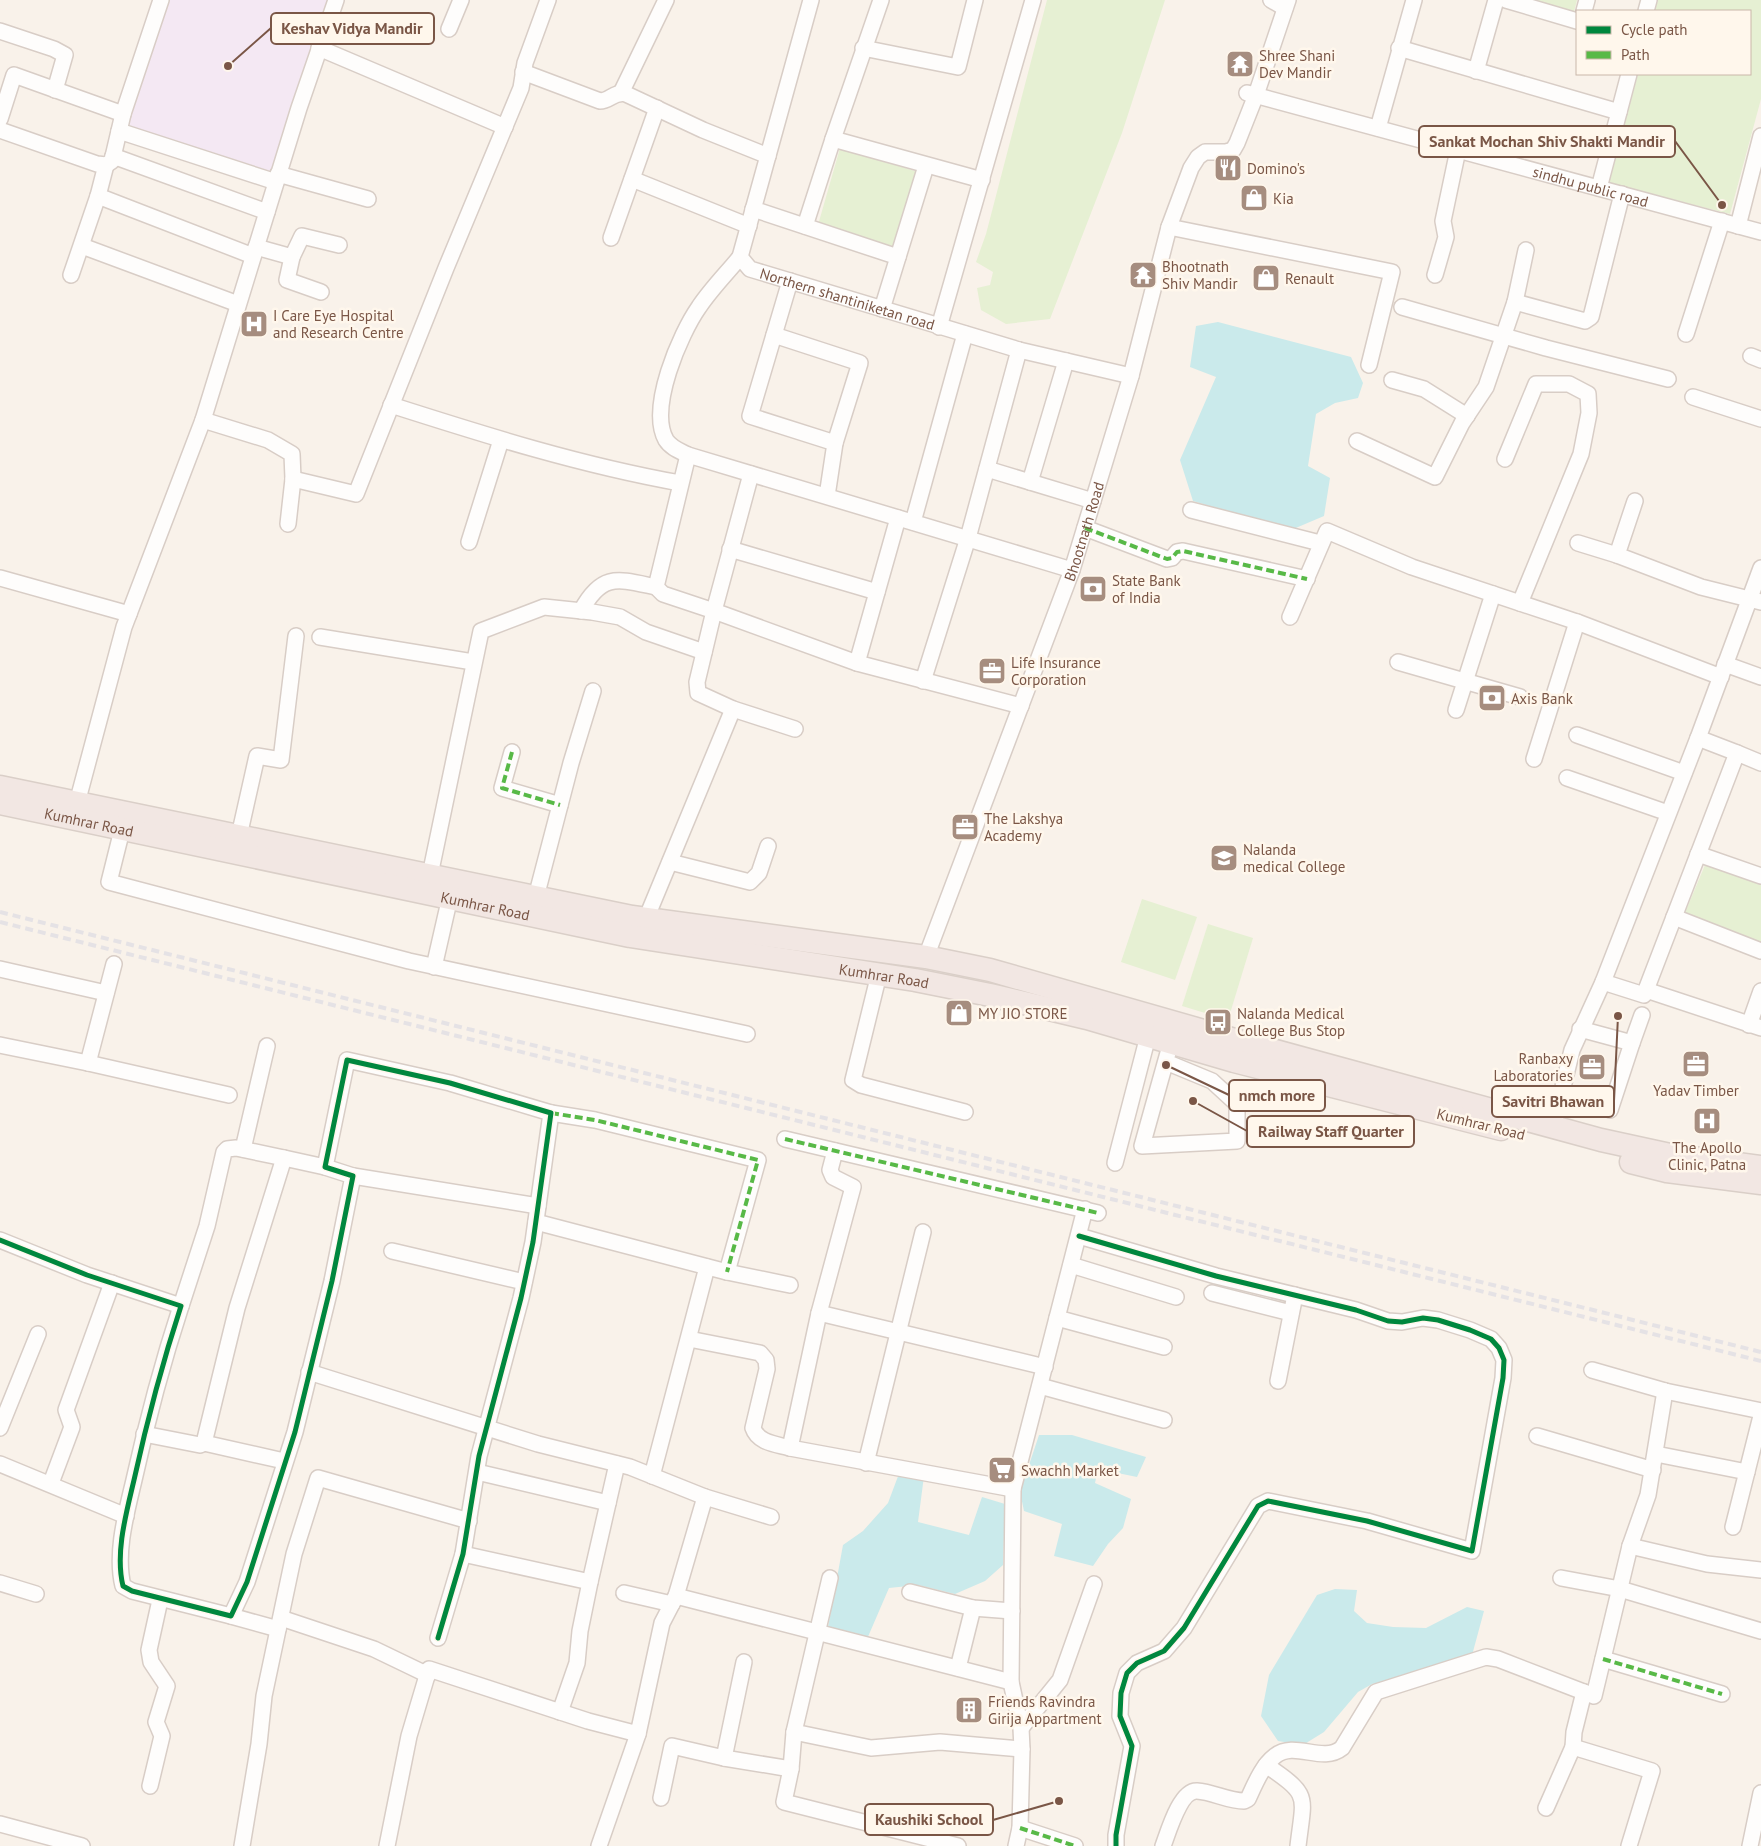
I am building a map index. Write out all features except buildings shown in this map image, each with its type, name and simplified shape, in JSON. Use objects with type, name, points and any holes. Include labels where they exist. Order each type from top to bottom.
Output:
[{"type":"highway","name":"Kumhrar Road","points":[[0,787],[239,836],[428,884],[450,897],[630,936],[879,974],[990,995],[1087,1018],[1171,1042],[1553,1128],[1668,1163]]},
{"type":"highway","name":"Kumhrar Road","points":[[0,803],[122,830],[428,884],[536,897],[646,919],[926,957],[990,970],[1171,1042],[1234,1061],[1761,1183]]},
{"type":"highway","points":[[1668,1163],[1761,1167]]},
{"type":"street","points":[[77,803],[129,614],[203,420],[277,178],[336,0]]},
{"type":"street","points":[[449,29],[461,0]]},
{"type":"street","points":[[293,479],[356,494],[521,88],[523,72],[548,0]]},
{"type":"street","points":[[621,92],[666,0]]},
{"type":"street","points":[[811,0],[740,257],[698,308],[666,376],[662,420],[666,440],[673,448],[688,455],[1072,570]]},
{"type":"street","points":[[804,226],[863,48],[881,0]]},
{"type":"street","points":[[863,48],[958,67],[974,0]]},
{"type":"street","points":[[939,327],[1033,0]]},
{"type":"street","points":[[1378,128],[1414,0]]},
{"type":"street","points":[[1476,71],[1496,0]]},
{"type":"street","points":[[1506,0],[1576,21]]},
{"type":"street","points":[[71,275],[120,131],[123,114],[156,1]]},
{"type":"street","name":"Bhootnath Road","points":[[926,957],[1072,570],[1131,376],[1169,227],[1191,168],[1198,157],[1205,152],[1233,150],[1243,127],[1280,2]]},
{"type":"street","points":[[0,31],[54,48],[65,55],[55,90]]},
{"type":"street","points":[[319,48],[505,126]]},
{"type":"street","points":[[1399,48],[1619,112]]},
{"type":"street","points":[[523,72],[600,100],[606,100],[615,93],[621,92],[768,156]]},
{"type":"street","points":[[0,119],[7,73],[123,114]]},
{"type":"street","points":[[1599,188],[1629,75]]},
{"type":"street","name":"sindhu public road","points":[[1252,94],[1761,232]]},
{"type":"street","points":[[611,238],[657,108]]},
{"type":"street","points":[[0,130],[110,160],[267,212]]},
{"type":"street","points":[[120,131],[277,178],[368,199]]},
{"type":"street","points":[[1738,226],[1761,136]]},
{"type":"street","points":[[833,139],[982,180]]},
{"type":"street","points":[[1435,276],[1446,237],[1443,221],[1458,150]]},
{"type":"street","points":[[882,309],[926,166]]},
{"type":"street","points":[[632,179],[749,226]]},
{"type":"street","points":[[1515,302],[1585,321],[1591,317],[1622,194]]},
{"type":"street","points":[[98,196],[255,251],[292,257]]},
{"type":"street","points":[[754,210],[898,256]]},
{"type":"street","points":[[1686,334],[1722,222]]},
{"type":"street","points":[[1169,227],[1392,272],[1369,366]]},
{"type":"street","points":[[320,292],[287,280],[292,257],[302,236],[339,245]]},
{"type":"street","points":[[82,246],[238,304]]},
{"type":"street","points":[[1357,441],[1435,477],[1467,416],[1486,386],[1515,302],[1526,250]]},
{"type":"street","name":"Northern shantiniketan road","points":[[740,257],[750,269],[939,327],[1020,350],[1131,376]]},
{"type":"street","points":[[790,281],[750,416],[835,443]]},
{"type":"street","points":[[1402,307],[1503,336],[1668,378]]},
{"type":"street","points":[[913,522],[965,334]]},
{"type":"street","points":[[774,335],[860,363],[835,443],[827,496]]},
{"type":"street","points":[[923,681],[968,538],[1020,350]]},
{"type":"street","points":[[1030,482],[1066,361]]},
{"type":"street","points":[[1392,380],[1424,389],[1467,416]]},
{"type":"street","points":[[1505,459],[1536,384],[1569,384],[1588,394],[1589,413],[1581,454],[1520,604]]},
{"type":"street","points":[[1693,396],[1761,419]]},
{"type":"street","points":[[391,405],[501,440],[611,470],[680,483]]},
{"type":"street","points":[[203,420],[268,440],[292,454],[293,479],[288,524]]},
{"type":"street","points":[[469,542],[501,440]]},
{"type":"street","points":[[656,586],[688,455]]},
{"type":"street","points":[[987,469],[1093,502]]},
{"type":"street","points":[[751,474],[704,652],[697,682],[698,693],[733,709],[795,729]]},
{"type":"street","points":[[1617,555],[1635,501]]},
{"type":"street","points":[[1191,510],[1320,543]]},
{"type":"street","points":[[857,663],[898,518]]},
{"type":"street","points":[[1085,528],[1167,559],[1172,558],[1177,552],[1183,551],[1307,580]]},
{"type":"street","points":[[1290,617],[1307,580],[1320,543],[1327,531],[1412,567],[1520,604],[1723,671],[1761,677]]},
{"type":"street","points":[[1578,543],[1617,555],[1701,587],[1755,600]]},
{"type":"street","points":[[730,549],[877,592]]},
{"type":"street","points":[[1553,1128],[1572,1050],[1602,983],[1723,671],[1755,600],[1761,568]]},
{"type":"street","points":[[0,578],[129,614]]},
{"type":"street","points":[[581,611],[591,593],[608,582],[622,580],[656,586],[663,594],[857,663],[1021,706]]},
{"type":"street","points":[[1456,710],[1493,594]]},
{"type":"street","points":[[428,884],[481,631],[544,607],[620,618],[646,632],[704,652]]},
{"type":"street","points":[[1534,759],[1577,622]]},
{"type":"street","points":[[239,836],[258,756],[281,760],[296,636]]},
{"type":"street","points":[[320,638],[473,662]]},
{"type":"street","points":[[1398,662],[1520,697]]},
{"type":"street","points":[[536,897],[593,691]]},
{"type":"street","points":[[646,919],[733,709]]},
{"type":"street","points":[[1576,735],[1684,772]]},
{"type":"street","points":[[1698,738],[1761,763]]},
{"type":"street","points":[[512,752],[502,788],[560,805]]},
{"type":"street","points":[[1602,983],[1644,995],[1737,753]]},
{"type":"street","points":[[1567,778],[1668,813]]},
{"type":"street","points":[[122,830],[109,882],[434,967],[747,1034]]},
{"type":"street","points":[[670,862],[750,882],[759,873],[768,846]]},
{"type":"street","points":[[1698,854],[1761,876]]},
{"type":"street","points":[[434,967],[450,897]]},
{"type":"street","points":[[1674,918],[1761,951]]},
{"type":"street","points":[[88,1063],[114,964]]},
{"type":"street","points":[[0,970],[106,993]]},
{"type":"street","points":[[879,974],[853,1080],[861,1085],[965,1112]]},
{"type":"street","points":[[1646,990],[1755,1027],[1761,991]]},
{"type":"street","points":[[1610,1110],[1642,1015]]},
{"type":"street","points":[[1580,1029],[1632,1043]]},
{"type":"street","points":[[1115,1163],[1148,1036]]},
{"type":"street","points":[[1171,1042],[1237,1104],[1237,1141],[1142,1146],[1171,1042]]},
{"type":"street","points":[[0,1046],[88,1063],[229,1095]]},
{"type":"street","points":[[243,1149],[267,1046]]},
{"type":"street","points":[[325,1167],[347,1060],[450,1083],[551,1113],[595,1120],[758,1160],[727,1272]]},
{"type":"street","points":[[438,1638],[464,1554],[477,1472],[524,1282],[536,1222],[551,1113]]},
{"type":"street","points":[[785,1139],[1092,1211],[1080,1236],[1071,1265],[1013,1489],[1010,1682],[1020,1728],[1022,1748],[1020,1828],[1016,1846]]},
{"type":"street","points":[[428,1675],[374,1649],[280,1624],[231,1616],[160,1600],[123,1586],[119,1570],[126,1516],[144,1434],[160,1371],[208,1226],[224,1152],[230,1148],[243,1149],[325,1167],[353,1176],[538,1206]]},
{"type":"street","points":[[790,1448],[819,1313],[852,1187],[833,1177],[830,1170],[834,1151]]},
{"type":"street","points":[[204,1443],[237,1308],[284,1158]]},
{"type":"street","points":[[231,1616],[247,1582],[284,1461],[295,1432],[332,1281],[353,1176]]},
{"type":"street","points":[[536,1222],[727,1272],[790,1285]]},
{"type":"street","points":[[866,1463],[923,1232]]},
{"type":"street","points":[[1080,1236],[1216,1276],[1356,1310],[1388,1321],[1402,1322],[1423,1318],[1438,1320],[1491,1339],[1499,1348],[1504,1360],[1503,1378],[1472,1551],[1367,1521],[1280,1503],[1262,1502],[1258,1506],[1184,1628],[1164,1651],[1137,1663],[1127,1672],[1120,1693],[1120,1716],[1132,1746],[1116,1835],[1116,1846]]},
{"type":"street","points":[[0,1240],[112,1283],[181,1306]]},
{"type":"street","points":[[392,1251],[524,1282]]},
{"type":"street","points":[[1071,1265],[1176,1297]]},
{"type":"street","points":[[652,1476],[707,1267]]},
{"type":"street","points":[[51,1483],[72,1427],[66,1410],[112,1283]]},
{"type":"street","points":[[1212,1293],[1291,1313]]},
{"type":"street","points":[[1278,1381],[1295,1295]]},
{"type":"street","points":[[819,1313],[1045,1367]]},
{"type":"street","points":[[1057,1318],[1164,1348]]},
{"type":"street","points":[[0,1428],[38,1334]]},
{"type":"street","points":[[689,1339],[760,1353],[766,1360],[767,1369],[753,1428],[755,1435],[762,1440],[790,1448],[866,1463],[1013,1489]]},
{"type":"street","points":[[1592,1370],[1665,1391],[1761,1411]]},
{"type":"street","points":[[309,1372],[487,1428],[617,1464],[705,1497],[771,1516]]},
{"type":"street","points":[[1040,1386],[1164,1420]]},
{"type":"street","points":[[1163,1846],[1174,1815],[1187,1795],[1197,1791],[1244,1801],[1248,1799],[1266,1765],[1275,1755],[1294,1749],[1330,1754],[1336,1752],[1342,1748],[1376,1692],[1486,1657],[1498,1659],[1594,1696],[1630,1546],[1648,1495],[1665,1391]]},
{"type":"street","points":[[1733,1527],[1761,1416]]},
{"type":"street","points":[[144,1434],[200,1444],[204,1443],[284,1461]]},
{"type":"street","points":[[1537,1436],[1653,1470]]},
{"type":"street","points":[[1656,1454],[1747,1472]]},
{"type":"street","points":[[0,1464],[51,1483],[126,1516]]},
{"type":"street","points":[[560,1712],[577,1663],[580,1631],[617,1464]]},
{"type":"street","points":[[477,1472],[608,1503]]},
{"type":"street","points":[[242,1846],[252,1790],[264,1696],[294,1554],[318,1478],[469,1521]]},
{"type":"street","points":[[599,1846],[638,1734],[662,1623],[674,1600],[705,1497]]},
{"type":"street","points":[[1630,1546],[1707,1564],[1761,1570]]},
{"type":"street","points":[[464,1554],[590,1582]]},
{"type":"street","points":[[830,1578],[794,1732],[791,1769],[784,1802],[958,1846]]},
{"type":"street","points":[[1560,1578],[1620,1589],[1761,1631]]},
{"type":"street","points":[[0,1583],[36,1594]]},
{"type":"street","points":[[1020,1728],[1060,1680],[1094,1584]]},
{"type":"street","points":[[910,1592],[973,1608],[1012,1611]]},
{"type":"street","points":[[624,1593],[674,1600],[816,1632],[1010,1682]]},
{"type":"street","points":[[150,1786],[162,1736],[156,1722],[167,1686],[151,1662],[149,1655],[160,1600]]},
{"type":"street","points":[[958,1668],[973,1608]]},
{"type":"street","points":[[1603,1659],[1722,1694]]},
{"type":"street","points":[[724,1758],[744,1662]]},
{"type":"street","points":[[387,1846],[409,1736],[429,1669],[560,1712],[638,1734]]},
{"type":"street","points":[[1546,1808],[1573,1747],[1574,1732],[1584,1692]]},
{"type":"street","points":[[794,1732],[871,1748],[940,1742],[1022,1748]]},
{"type":"street","points":[[661,1798],[672,1746],[724,1758],[791,1769]]},
{"type":"street","points":[[1573,1747],[1652,1771],[1629,1846]]},
{"type":"street","points":[[1266,1765],[1296,1786],[1302,1796],[1298,1846]]},
{"type":"street","points":[[1750,1846],[1757,1830],[1761,1793]]},
{"type":"street","points":[[0,1824],[82,1846]]},
{"type":"street","points":[[1020,1828],[1076,1846]]},
{"type":"shaded area","points":[[167,0],[334,0],[276,182],[120,131]]},
{"type":"green space","points":[[1047,0],[1165,0],[1122,133],[1050,319],[1006,324],[981,310],[977,288],[990,285],[993,272],[976,262],[986,234]]},
{"type":"green space","points":[[1528,0],[1577,0],[1574,12]]},
{"type":"green space","points":[[1658,0],[1761,0],[1761,99],[1730,214],[1608,183],[1638,75],[1751,75],[1751,10],[1655,10]]},
{"type":"green space","points":[[840,148],[918,172],[893,250],[818,225]]},
{"type":"green space","points":[[1705,865],[1761,885],[1761,943],[1684,915]]},
{"type":"green space","points":[[1142,899],[1197,917],[1175,980],[1121,962]]},
{"type":"green space","points":[[1208,924],[1253,938],[1228,1020],[1182,1006]]},
{"type":"water","points":[[1218,322],[1351,357],[1363,383],[1358,398],[1335,403],[1316,414],[1308,466],[1330,478],[1324,516],[1291,530],[1193,501],[1180,460],[1216,377],[1190,367],[1196,326]]},
{"type":"water","points":[[1039,1435],[1072,1435],[1146,1457],[1137,1477],[1098,1469],[1095,1483],[1131,1499],[1123,1528],[1108,1544],[1093,1566],[1054,1556],[1062,1524],[1024,1511],[1020,1492]]},
{"type":"water","points":[[900,1471],[924,1476],[918,1522],[969,1535],[982,1497],[1005,1504],[1003,1565],[985,1581],[955,1594],[918,1585],[889,1588],[867,1639],[828,1627],[843,1545],[863,1531],[888,1503]]},
{"type":"water","points":[[1335,1589],[1357,1590],[1354,1611],[1367,1623],[1393,1627],[1426,1628],[1467,1607],[1484,1611],[1471,1659],[1372,1684],[1358,1692],[1324,1732],[1303,1745],[1278,1741],[1261,1716],[1269,1675],[1317,1595]]},
{"type":"railway","points":[[0,912],[1761,1352]]},
{"type":"railway","points":[[0,922],[1761,1361]]},
{"type":"marked path","points":[[1085,528],[1167,559],[1172,558],[1177,552],[1183,551],[1307,579]]},
{"type":"marked path","points":[[512,752],[502,788],[560,805]]},
{"type":"marked path","points":[[551,1113],[595,1120],[758,1160],[727,1272]]},
{"type":"marked path","points":[[785,1139],[1098,1213]]},
{"type":"marked path","points":[[1603,1659],[1722,1694]]},
{"type":"marked path","points":[[1020,1828],[1075,1846]]},
{"type":"cycle path","points":[[0,1240],[87,1275],[181,1306],[155,1393],[122,1533],[120,1560],[123,1586],[132,1591],[231,1616],[247,1582],[295,1432],[332,1281],[353,1176],[325,1167],[347,1060],[450,1083],[551,1113],[533,1242],[521,1298],[479,1456],[463,1554],[438,1638]]},
{"type":"cycle path","points":[[1079,1236],[1216,1276],[1356,1310],[1388,1321],[1402,1322],[1423,1318],[1438,1320],[1491,1339],[1499,1348],[1504,1360],[1503,1378],[1472,1551],[1367,1521],[1268,1501],[1258,1506],[1184,1628],[1164,1651],[1137,1663],[1127,1673],[1121,1693],[1120,1716],[1132,1746],[1116,1835],[1116,1846]]},
{"type":"place","name":"Shree Shani Dev Mandir","points":[[1240,64]]},
{"type":"place","name":"Keshav Vidya Mandir","points":[[228,66]]},
{"type":"place","name":"Domino's","points":[[1228,168]]},
{"type":"place","name":"Kia","points":[[1254,198]]},
{"type":"place","name":"Sankat Mochan Shiv Shakti Mandir","points":[[1722,205]]},
{"type":"place","name":"Bhootnath Shiv Mandir","points":[[1143,275]]},
{"type":"place","name":"Renault","points":[[1266,278]]},
{"type":"place","name":"I Care Eye Hospital and Research Centre","points":[[254,324]]},
{"type":"place","name":"State Bank of India","points":[[1093,589]]},
{"type":"place","name":"Life Insurance Corporation","points":[[992,671]]},
{"type":"place","name":"Axis Bank","points":[[1492,698]]},
{"type":"place","name":"The Lakshya Academy","points":[[965,827]]},
{"type":"place","name":"Nalanda medical College","points":[[1224,858]]},
{"type":"place","name":"MY JIO STORE","points":[[959,1013]]},
{"type":"place","name":"Savitri Bhawan","points":[[1618,1016]]},
{"type":"place","name":"Nalanda Medical College Bus Stop","points":[[1218,1022]]},
{"type":"place","name":"Yadav Timber","points":[[1696,1064]]},
{"type":"place","name":"nmch more","points":[[1166,1065]]},
{"type":"place","name":"Ranbaxy Laboratories","points":[[1592,1067]]},
{"type":"place","name":"Railway Staff Quarter","points":[[1193,1101]]},
{"type":"place","name":"The Apollo Clinic, Patna","points":[[1707,1121]]},
{"type":"place","name":"Swachh Market","points":[[1002,1470]]},
{"type":"place","name":"Friends Ravindra Girija Appartment","points":[[969,1710]]},
{"type":"place","name":"Kaushiki School","points":[[1059,1801]]}]
